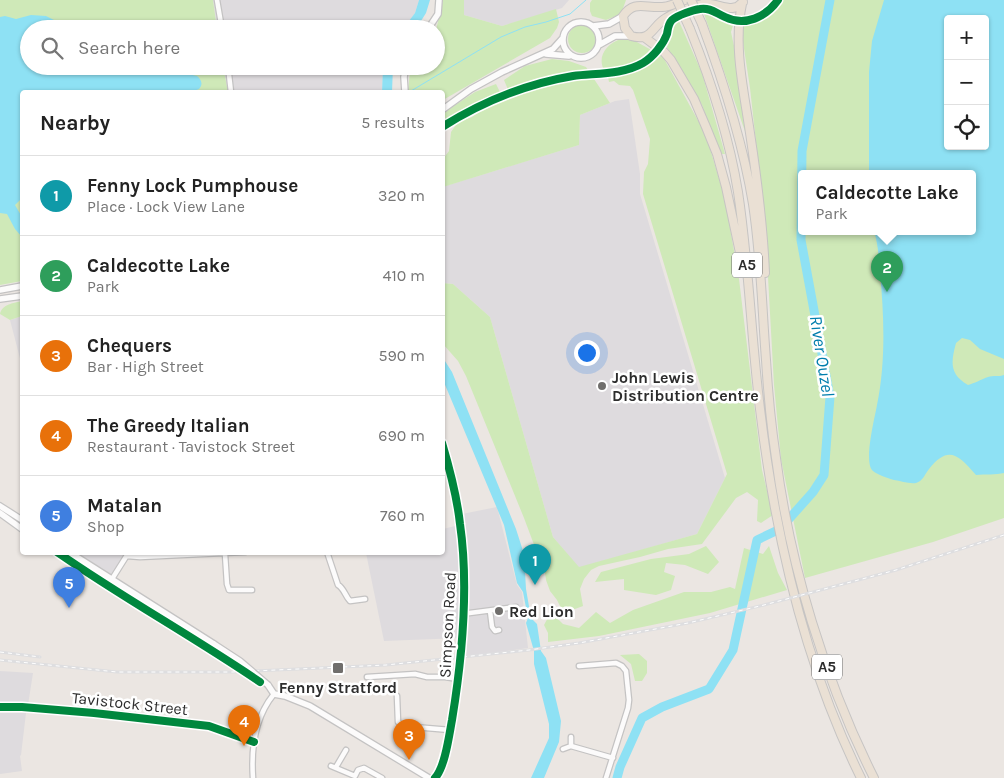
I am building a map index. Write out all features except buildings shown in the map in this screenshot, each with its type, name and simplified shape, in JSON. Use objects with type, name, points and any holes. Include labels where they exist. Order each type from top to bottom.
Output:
[{"type":"highway","name":"A5","points":[[677,0],[704,65],[732,161],[740,208],[760,409],[786,559],[805,636],[822,690],[861,778]]},
{"type":"highway","points":[[685,0],[665,7],[630,3],[623,16],[625,28],[630,36],[644,37],[651,34],[661,21],[668,17],[703,4],[732,8],[743,2]]},
{"type":"highway","name":"A5","points":[[691,0],[702,24],[730,106],[746,172],[754,215],[771,417],[794,551],[807,604],[831,680],[859,749],[874,778]]},
{"type":"highway","points":[[743,2],[738,23],[743,83],[762,217],[765,283],[764,317]]},
{"type":"highway","points":[[644,37],[664,52],[671,60],[694,99],[717,154],[734,219],[742,265],[748,283]]},
{"type":"street","points":[[218,0],[221,20]]},
{"type":"street","points":[[434,20],[438,14],[439,0]]},
{"type":"street","points":[[593,26],[609,24],[623,16]]},
{"type":"street","points":[[445,108],[471,89],[502,72],[553,49],[562,39],[565,30],[573,23],[583,21],[593,26],[599,34],[596,51],[589,56],[580,58],[545,54]]},
{"type":"street","points":[[598,45],[615,36],[630,36]]},
{"type":"street","points":[[562,39],[564,49],[572,56]]},
{"type":"street","points":[[229,75],[231,90]]},
{"type":"street","points":[[404,75],[405,90]]},
{"type":"street","points":[[0,290],[20,286]]},
{"type":"street","points":[[0,299],[20,296]]},
{"type":"street","name":"Simpson Road","points":[[435,778],[439,773],[450,730],[458,679],[464,579],[461,525],[445,453]]},
{"type":"street","points":[[445,471],[450,470]]},
{"type":"street","points":[[0,506],[20,519]]},
{"type":"street","points":[[0,513],[20,528]]},
{"type":"street","points":[[74,555],[240,661],[268,685],[274,694],[285,696],[310,706],[429,778]]},
{"type":"street","points":[[112,579],[127,555]]},
{"type":"street","points":[[132,555],[140,557],[182,555]]},
{"type":"street","points":[[225,555],[229,590],[252,590]]},
{"type":"street","points":[[328,555],[338,585],[341,587],[346,598],[350,601],[365,599]]},
{"type":"street","points":[[462,614],[516,607]]},
{"type":"street","points":[[490,611],[492,627],[495,631],[499,630]]},
{"type":"street","points":[[579,666],[616,663],[626,671],[628,708],[606,778]]},
{"type":"street","points":[[367,677],[415,674],[427,677],[458,679]]},
{"type":"street","points":[[253,778],[252,750],[254,742],[263,711],[274,694]]},
{"type":"street","points":[[397,696],[398,722],[403,726],[450,730]]},
{"type":"street","name":"Tavistock Street","points":[[0,708],[22,707],[94,713],[209,726],[254,742]]},
{"type":"street","points":[[571,737],[571,746]]},
{"type":"street","points":[[563,749],[571,746],[613,758]]},
{"type":"street","points":[[346,750],[333,766],[355,777],[358,770],[364,768],[382,778]]},
{"type":"shaded area","points":[[213,0],[419,0],[415,13],[410,20],[216,20]]},
{"type":"shaded area","points":[[464,0],[569,0],[562,8],[502,26],[464,15]]},
{"type":"shaded area","points":[[225,75],[383,75],[382,90],[228,90]]},
{"type":"shaded area","points":[[629,99],[640,174],[640,194],[725,478],[697,534],[579,568],[553,537],[490,317],[453,284],[445,283],[445,186],[579,145],[580,115],[615,101]]},
{"type":"shaded area","points":[[20,317],[20,358],[10,320]]},
{"type":"shaded area","points":[[497,507],[517,585],[522,592],[528,648],[465,657],[461,638],[384,641],[366,555],[445,555],[445,528],[455,526],[462,514]]},
{"type":"shaded area","points":[[78,555],[125,555],[112,579]]},
{"type":"shaded area","points":[[0,671],[33,673],[28,705],[0,705]]},
{"type":"shaded area","points":[[0,713],[26,713],[20,756],[22,771],[0,774]]},
{"type":"green space","points":[[0,0],[213,0],[216,20],[20,20],[20,75],[225,75],[228,90],[20,90],[20,281],[0,285]]},
{"type":"green space","points":[[443,0],[464,0],[464,15],[502,26],[556,9],[559,22],[550,38],[445,99],[445,90],[408,90],[410,75],[445,75],[445,20],[438,20]]},
{"type":"green space","points":[[592,0],[626,0],[621,14],[606,20],[592,16],[590,3]]},
{"type":"green space","points":[[778,0],[1004,0],[1004,518],[933,542],[805,578],[781,459],[774,385],[765,223],[743,42],[743,21],[763,15]]},
{"type":"green space","points":[[703,11],[734,22],[731,32],[739,69],[748,140]]},
{"type":"green space","points":[[678,19],[702,73],[725,154],[718,150],[702,105],[666,46]]},
{"type":"green space","points":[[582,25],[592,29],[596,39],[592,49],[582,53],[572,49],[568,39],[572,29]]},
{"type":"green space","points":[[621,39],[636,39],[635,41],[655,52],[632,66],[605,72],[602,66],[602,56],[611,44]]},
{"type":"green space","points":[[662,55],[706,135],[725,199],[739,279],[762,470],[773,515],[761,523],[757,521],[758,500],[747,492],[736,498],[702,544],[668,549],[599,566],[591,570],[584,579],[580,589],[583,606],[575,609],[561,608],[550,591],[544,566],[539,558],[466,376],[458,361],[445,346],[445,283],[453,284],[490,317],[553,537],[579,567],[697,534],[727,474],[643,194],[644,172],[648,164],[650,139],[633,90],[630,86],[619,85],[614,81],[609,82],[608,77],[637,69]]},
{"type":"green space","points":[[552,59],[569,61],[586,67],[610,103],[580,115],[579,145],[445,186],[445,156],[449,151],[451,132],[458,122],[511,97],[504,80],[525,66]]},
{"type":"green space","points":[[496,84],[501,94],[478,104],[445,124],[445,112],[475,92]]},
{"type":"green space","points":[[20,301],[20,317],[10,320],[0,314],[3,308]]},
{"type":"green space","points":[[706,546],[719,562],[708,574],[685,565],[666,563],[664,572],[675,576],[671,590],[656,595],[624,590],[624,579],[595,582],[601,572],[651,559],[689,554]]},
{"type":"green space","points":[[769,546],[778,573],[787,590],[710,613],[599,636],[548,642],[548,633],[544,625],[551,612],[563,624],[579,628],[596,612],[610,623],[633,610],[684,592],[711,592],[730,587],[735,589],[744,548],[763,554]]},
{"type":"green space","points":[[639,654],[647,661],[647,673],[642,681],[635,681],[631,664],[620,655]]},
{"type":"water","points":[[419,0],[430,0],[422,20],[410,20],[415,13]]},
{"type":"water","points":[[884,0],[1004,0],[1004,359],[980,349],[970,340],[962,338],[956,343],[953,367],[957,376],[968,385],[990,376],[1004,375],[1004,473],[976,475],[964,462],[953,455],[942,457],[916,483],[894,480],[877,474],[870,466],[869,450],[882,372],[883,338],[879,262],[875,235],[976,235],[976,170],[869,170],[869,72],[872,41]]},
{"type":"water","points":[[31,15],[46,16],[54,20],[20,20],[20,75],[193,75],[197,76],[201,82],[199,89],[196,90],[20,90],[20,200],[15,205],[20,214],[20,235],[7,214],[0,213],[0,17],[5,16],[16,19]]},
{"type":"water","points":[[383,75],[393,75],[392,90],[382,90]]},
{"type":"water","points":[[445,361],[452,372],[516,529],[524,554],[526,589],[531,618],[537,624],[541,651],[546,658],[561,721],[559,742],[544,778],[531,778],[549,738],[549,724],[534,664],[534,651],[526,623],[528,618],[523,592],[517,583],[504,525],[445,385]]},
{"type":"waterway","points":[[445,71],[501,37],[525,27],[570,14],[586,0]]},
{"type":"waterway","name":"River Ouzel","points":[[802,170],[802,151],[830,0]]},
{"type":"waterway","points":[[413,90],[438,75]]},
{"type":"waterway","name":"River Ouzel","points":[[617,778],[642,718],[662,707],[709,689],[733,650],[757,540],[780,529],[813,492],[824,475],[830,397],[801,235]]},
{"type":"railway","points":[[0,660],[117,672],[232,672],[386,665],[529,650],[688,623],[764,605],[896,570],[1004,535]]},
{"type":"railway","points":[[0,652],[40,657]]},
{"type":"cycle path","points":[[445,125],[488,102],[521,89],[555,79],[618,72],[635,67],[647,60],[657,50],[663,42],[672,20],[678,16],[707,9],[733,20],[754,19],[767,11],[778,0]]},
{"type":"cycle path","points":[[435,778],[444,759],[452,720],[459,672],[464,597],[463,548],[459,514],[445,454]]},
{"type":"cycle path","points":[[62,555],[260,682]]},
{"type":"cycle path","points":[[0,707],[94,713],[209,726],[254,742]]},
{"type":"place","name":"Caldecotte Lake","points":[[887,292]]},
{"type":"place","name":"John Lewis Distribution Centre","points":[[602,386]]},
{"type":"place","name":"Fenny Lock Pumphouse","points":[[535,585]]},
{"type":"place","name":"Matalan","points":[[69,608]]},
{"type":"place","name":"Red Lion","points":[[499,611]]},
{"type":"place","name":"Fenny Stratford","points":[[338,668]]},
{"type":"place","name":"The Greedy Italian","points":[[244,746]]},
{"type":"place","name":"Chequers","points":[[409,760]]}]
